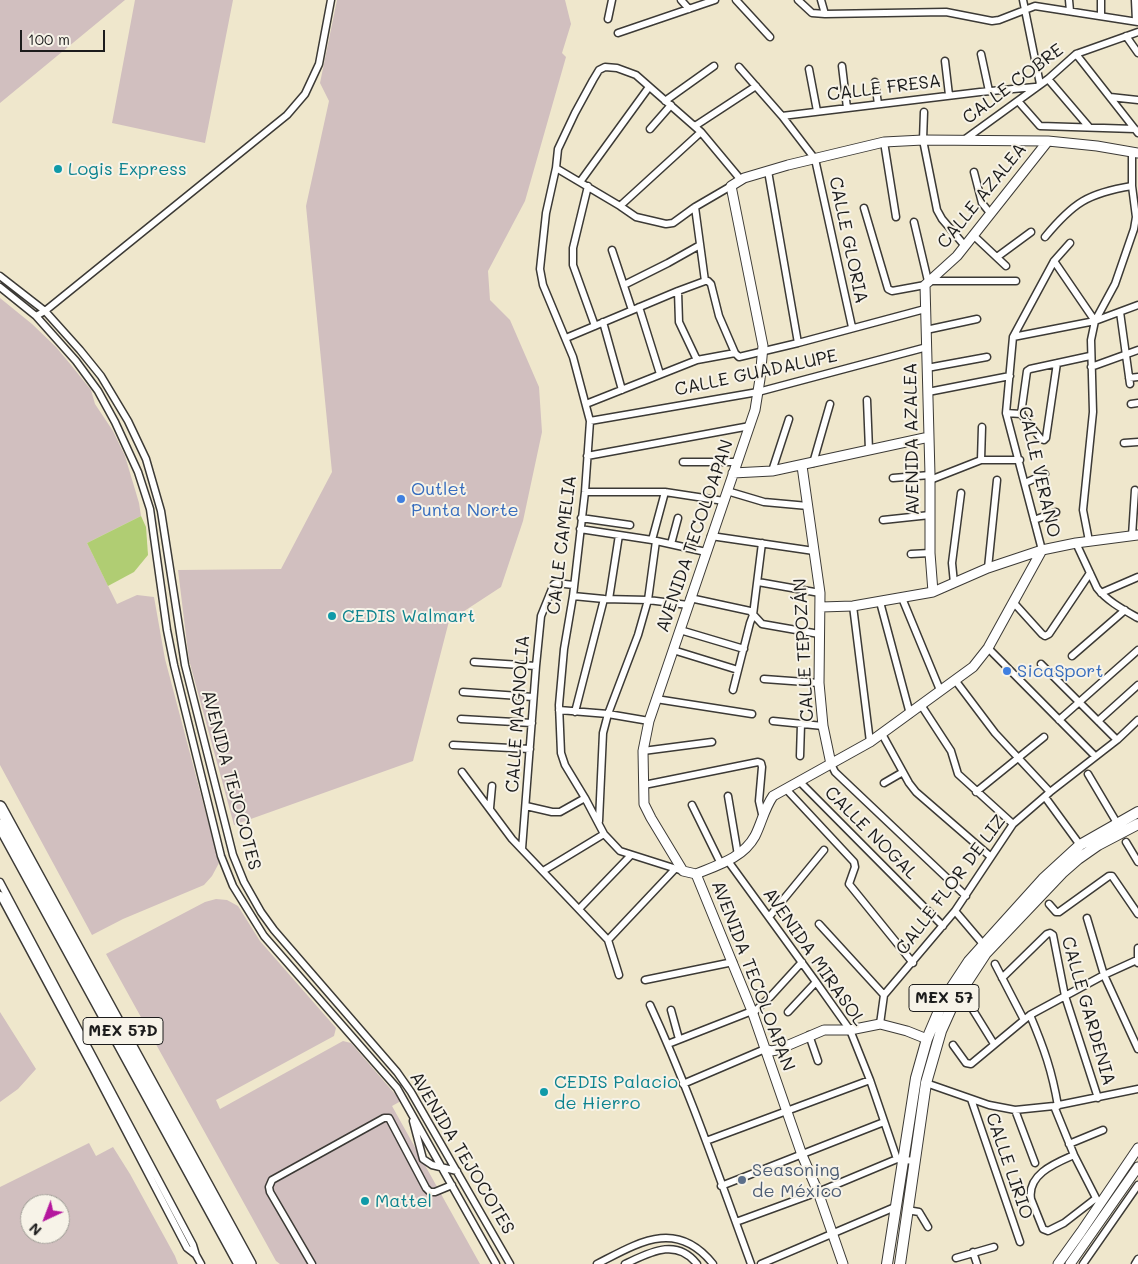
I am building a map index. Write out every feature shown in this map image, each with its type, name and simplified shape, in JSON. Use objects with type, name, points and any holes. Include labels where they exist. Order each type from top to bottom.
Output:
[{"type":"highway","name":"MEX 57D","points":[[0,807],[243,1261]]},
{"type":"highway","name":"MEX 57D","points":[[0,825],[243,1261]]},
{"type":"main road","name":"MEX 57","points":[[887,1264],[900,1160],[916,1078],[927,1039],[948,992],[956,978],[983,944],[1043,879],[1080,845],[1138,812]]},
{"type":"main road","name":"MEX 57","points":[[900,1264],[926,1083],[941,1031],[954,1002],[986,954],[1067,868],[1098,845],[1138,824]]},
{"type":"street","points":[[36,316],[44,312],[287,115],[305,94],[319,64],[331,0]]},
{"type":"street","points":[[608,19],[612,0]]},
{"type":"street","points":[[681,0],[688,9]]},
{"type":"street","points":[[618,33],[715,0]]},
{"type":"street","points":[[736,0],[770,37]]},
{"type":"street","points":[[798,0],[812,13],[946,12],[992,21],[999,20],[1035,3],[1137,22],[1135,0]]},
{"type":"street","points":[[821,0],[825,14]]},
{"type":"street","points":[[1023,0],[1038,86]]},
{"type":"street","points":[[1069,0],[1070,11]]},
{"type":"street","points":[[1101,0],[1101,16]]},
{"type":"street","name":"CALLE COBRE","points":[[963,140],[1048,79],[1076,54],[1138,32]]},
{"type":"street","points":[[1126,36],[1138,53]]},
{"type":"street","points":[[982,54],[990,91]]},
{"type":"street","points":[[1076,54],[1136,131]]},
{"type":"street","points":[[945,61],[949,96]]},
{"type":"street","points":[[650,129],[668,103],[714,66]]},
{"type":"street","points":[[842,66],[847,108]]},
{"type":"street","points":[[739,67],[782,116],[815,158]]},
{"type":"street","name":"CALLE CAMELIA","points":[[650,87],[636,75],[617,68],[599,70],[558,149],[556,168],[546,213],[540,269],[543,285],[573,357],[590,421],[585,492],[573,596],[564,649],[559,710],[561,753],[565,765],[599,822],[604,834],[620,851],[679,870]]},
{"type":"street","points":[[809,69],[817,111]]},
{"type":"street","points":[[1048,79],[1089,127]]},
{"type":"street","points":[[875,82],[878,104]]},
{"type":"street","points":[[695,126],[756,86]]},
{"type":"street","name":"CALLE FRESA","points":[[782,116],[1038,86]]},
{"type":"street","points":[[580,182],[650,87],[701,132],[741,180]]},
{"type":"street","points":[[1110,97],[1138,100]]},
{"type":"street","points":[[1018,100],[1040,126],[1089,127],[1136,131]]},
{"type":"street","points":[[924,112],[923,140],[937,210],[942,219],[965,246]]},
{"type":"street","points":[[620,206],[701,132]]},
{"type":"street","points":[[556,168],[636,217],[670,224],[741,180],[815,158],[884,142],[923,140],[1048,141],[1135,152],[1132,186],[1136,217],[1134,229],[1115,284],[1095,321],[1091,340],[1093,412],[1083,510],[1089,541]]},
{"type":"street","name":"CALLE AZALEA","points":[[927,283],[957,256],[1048,141]]},
{"type":"street","points":[[884,142],[896,217]]},
{"type":"street","name":"CALLE GLORIA","points":[[815,158],[852,327]]},
{"type":"street","points":[[768,171],[798,343]]},
{"type":"street","points":[[974,172],[982,203],[990,213]]},
{"type":"street","points":[[588,186],[573,248],[573,265],[595,326]]},
{"type":"street","name":"AVENIDA TECOLOAPAN","points":[[731,186],[761,336],[762,351],[758,392],[750,426],[649,721],[644,751],[644,804],[679,870],[696,874],[753,1012],[802,1155],[818,1192],[843,1264]]},
{"type":"street","points":[[1045,237],[1061,218],[1082,200],[1108,190],[1132,186]]},
{"type":"street","points":[[695,207],[705,281]]},
{"type":"street","points":[[864,208],[888,289],[892,291],[927,283],[1016,281]]},
{"type":"street","points":[[914,222],[927,283]]},
{"type":"street","points":[[997,257],[1031,232]]},
{"type":"street","points":[[973,235],[1006,266]]},
{"type":"street","name":"CALLE VERANO","points":[[1042,550],[1020,460],[1006,413],[1013,336],[1054,261],[1070,243]]},
{"type":"street","points":[[624,285],[700,245]]},
{"type":"street","points":[[612,250],[632,310]]},
{"type":"street","points":[[1054,261],[1095,321]]},
{"type":"street","name":"AVENIDA TEJOCOTES","points":[[0,276],[44,312],[80,350],[101,376],[128,421],[146,459],[161,511],[185,665],[231,848],[244,882],[261,912],[283,941],[397,1072],[510,1264]]},
{"type":"street","points":[[566,338],[705,281],[711,284],[719,316],[735,353],[739,356],[798,343],[925,309]]},
{"type":"street","name":"AVENIDA AZALEA","points":[[927,283],[925,309],[930,477],[930,552],[933,592]]},
{"type":"street","name":"AVENIDA TEJOCOTES","points":[[0,287],[36,316],[76,361],[98,391],[115,422],[133,462],[150,510],[167,630],[174,665],[221,856],[233,886],[264,936],[397,1088],[496,1264]]},
{"type":"street","points":[[678,291],[679,322],[697,360]]},
{"type":"street","points":[[1013,336],[1095,321],[1138,305]]},
{"type":"street","points":[[639,307],[660,374]]},
{"type":"street","points":[[1120,312],[1130,381],[1138,378]]},
{"type":"street","points":[[926,330],[977,319]]},
{"type":"street","points":[[603,322],[622,390]]},
{"type":"street","name":"CALLE GUADALUPE","points":[[590,421],[758,392],[927,347]]},
{"type":"street","points":[[1091,367],[1138,350]]},
{"type":"street","points":[[586,404],[697,360],[735,353]]},
{"type":"street","points":[[1057,363],[1046,438],[1044,440],[1041,439],[1021,414],[1027,371],[1057,363],[1090,356]]},
{"type":"street","points":[[927,368],[987,357]]},
{"type":"street","points":[[928,392],[1010,376]]},
{"type":"street","points":[[867,400],[869,450]]},
{"type":"street","points":[[813,463],[830,404]]},
{"type":"street","points":[[1006,413],[1021,414]]},
{"type":"street","points":[[772,471],[789,418]]},
{"type":"street","points":[[587,456],[750,426]]},
{"type":"street","points":[[981,460],[982,427]]},
{"type":"street","points":[[733,473],[772,471],[802,466],[929,436]]},
{"type":"street","points":[[1124,443],[1138,442]]},
{"type":"street","points":[[133,462],[146,459]]},
{"type":"street","points":[[893,478],[930,477],[981,460],[1020,460]]},
{"type":"street","points":[[683,462],[737,462]]},
{"type":"street","name":"CALLE TEPOZÁN","points":[[802,466],[820,593],[819,682],[823,726],[830,764]]},
{"type":"street","points":[[1025,483],[1045,474]]},
{"type":"street","points":[[988,568],[997,480]]},
{"type":"street","points":[[821,608],[853,606],[933,592],[988,568],[1042,550],[1135,535],[1135,490]]},
{"type":"street","points":[[727,491],[764,502],[808,506]]},
{"type":"street","points":[[585,492],[665,492],[724,501]]},
{"type":"street","points":[[599,822],[603,733],[608,714],[638,636],[648,600],[654,540],[665,492]]},
{"type":"street","points":[[954,583],[952,563],[961,493]]},
{"type":"street","points":[[1034,520],[1056,512]]},
{"type":"street","points":[[883,520],[930,515]]},
{"type":"street","points":[[581,518],[630,525]]},
{"type":"street","points":[[671,544],[678,518]]},
{"type":"street","points":[[580,529],[654,540],[706,552]]},
{"type":"street","points":[[575,712],[607,599],[619,535]]},
{"type":"street","points":[[711,536],[814,551]]},
{"type":"street","points":[[734,690],[753,615],[762,543]]},
{"type":"street","points":[[1076,543],[1101,593],[1138,618]]},
{"type":"street","points":[[696,874],[738,855],[750,843],[756,834],[762,814],[773,796],[870,742],[973,667],[988,648],[1042,550]]},
{"type":"street","points":[[911,554],[930,552]]},
{"type":"street","points":[[1014,603],[1045,636],[1049,634],[1090,573]]},
{"type":"street","points":[[1101,593],[1138,577]]},
{"type":"street","points":[[758,582],[820,593]]},
{"type":"street","name":"CALLE MAGNOLIA","points":[[522,849],[541,616],[554,584],[573,585]]},
{"type":"street","points":[[573,596],[607,599],[689,601],[750,611],[757,621],[762,624],[819,634]]},
{"type":"street","points":[[902,598],[940,690]]},
{"type":"street","points":[[880,602],[910,714]]},
{"type":"street","points":[[853,606],[870,742]]},
{"type":"street","points":[[1072,656],[1125,610]]},
{"type":"street","points":[[680,630],[744,649]]},
{"type":"street","points":[[988,648],[1095,756]]},
{"type":"street","points":[[673,650],[738,670]]},
{"type":"street","points":[[1060,720],[1138,650]]},
{"type":"street","points":[[474,662],[536,666]]},
{"type":"street","points":[[1041,664],[1117,740]]},
{"type":"street","points":[[764,679],[819,682]]},
{"type":"street","points":[[955,680],[995,733],[1048,794],[1080,845]]},
{"type":"street","points":[[1098,721],[1138,685]]},
{"type":"street","points":[[463,692],[533,697]]},
{"type":"street","points":[[656,699],[752,714]]},
{"type":"street","points":[[921,705],[951,751],[958,774],[1013,824]]},
{"type":"street","points":[[559,710],[608,714],[649,721]]},
{"type":"street","points":[[462,719],[532,723]]},
{"type":"street","name":"CALLE FLOR DE LIZ","points":[[884,995],[955,911],[1013,824],[1117,740],[1138,720]]},
{"type":"street","points":[[773,721],[823,726]]},
{"type":"street","points":[[800,756],[801,724]]},
{"type":"street","points":[[882,734],[916,792],[991,857]]},
{"type":"street","points":[[976,792],[1044,738]]},
{"type":"street","points":[[644,751],[712,742]]},
{"type":"street","points":[[453,745],[530,749]]},
{"type":"street","points":[[644,785],[758,762],[761,763],[762,767],[759,801],[762,814]]},
{"type":"street","points":[[830,764],[835,772],[966,896]]},
{"type":"street","points":[[462,772],[512,839],[580,908],[608,940],[619,975]]},
{"type":"street","points":[[884,783],[903,772]]},
{"type":"street","points":[[1088,774],[1117,823]]},
{"type":"street","name":"CALLE NOGAL","points":[[799,782],[943,926]]},
{"type":"street","points":[[490,808],[492,786]]},
{"type":"street","points":[[786,789],[854,862],[855,867],[849,884],[913,963]]},
{"type":"street","points":[[728,796],[738,855]]},
{"type":"street","points":[[526,806],[560,812],[585,798]]},
{"type":"street","name":"AVENIDA MIRASOL","points":[[692,805],[725,862],[769,917],[850,1030],[900,1160]]},
{"type":"street","points":[[544,871],[604,834]]},
{"type":"street","points":[[1126,842],[1138,862]]},
{"type":"street","points":[[769,917],[824,850]]},
{"type":"street","points":[[580,908],[631,855]]},
{"type":"street","points":[[608,940],[679,870]]},
{"type":"street","points":[[1049,904],[1056,912],[1059,912],[1109,876],[1112,876],[1138,914]]},
{"type":"street","points":[[0,882],[193,1245],[201,1264]]},
{"type":"street","points":[[0,896],[187,1248],[196,1255]]},
{"type":"street","points":[[955,911],[983,944]]},
{"type":"street","points":[[1087,918],[1104,975],[1138,1049]]},
{"type":"street","points":[[819,924],[884,995],[880,1024]]},
{"type":"street","name":"CALLE GARDENIA","points":[[1002,978],[1050,933],[1053,935],[1066,996],[1098,1098]]},
{"type":"street","points":[[953,1044],[968,1064],[1030,1015],[1104,975],[1137,962],[1138,948]]},
{"type":"street","points":[[645,980],[733,962]]},
{"type":"street","points":[[668,1044],[753,1012],[771,996],[802,962]]},
{"type":"street","points":[[995,964],[1024,1020]]},
{"type":"street","points":[[788,1012],[816,982]]},
{"type":"street","points":[[968,1002],[994,1044]]},
{"type":"street","points":[[650,1005],[684,1084],[751,1264]]},
{"type":"street","points":[[671,1010],[679,1040]]},
{"type":"street","points":[[1030,1015],[1046,1052],[1053,1077],[1056,1106],[1069,1144],[1098,1201]]},
{"type":"street","points":[[684,1084],[765,1050],[777,1050],[824,1030],[850,1030],[880,1024],[907,1031],[927,1039]]},
{"type":"street","points":[[809,1035],[818,1061]]},
{"type":"street","points":[[706,1141],[870,1080]]},
{"type":"street","points":[[926,1083],[990,1105],[1015,1110],[1056,1106],[1138,1089]]},
{"type":"street","name":"CALLE LIRIO","points":[[971,1099],[1020,1242]]},
{"type":"street","points":[[1015,1110],[1035,1163]]},
{"type":"street","points":[[412,1114],[423,1159],[432,1165],[457,1171]]},
{"type":"street","points":[[312,1264],[269,1187],[272,1180],[384,1118],[389,1118],[426,1188],[430,1192],[436,1192],[452,1185]]},
{"type":"street","points":[[722,1186],[884,1122]]},
{"type":"street","points":[[1069,1144],[1103,1130]]},
{"type":"street","points":[[1058,1264],[1098,1201],[1138,1148]]},
{"type":"street","points":[[1074,1155],[1048,1166],[1032,1184],[1031,1199],[1043,1229],[1048,1231],[1064,1224],[1098,1201]]},
{"type":"street","points":[[736,1222],[900,1160],[914,1161]]},
{"type":"street","points":[[1070,1264],[1138,1167]]},
{"type":"street","points":[[1083,1264],[1138,1185]]},
{"type":"street","points":[[761,1264],[895,1207]]},
{"type":"street","points":[[907,1210],[919,1212],[928,1227]]},
{"type":"street","points":[[597,1264],[641,1242],[664,1238],[682,1240],[690,1244],[697,1248],[713,1264]]},
{"type":"street","points":[[956,1258],[975,1257],[994,1247]]},
{"type":"street","points":[[625,1264],[659,1249],[681,1252],[689,1256],[697,1264]]},
{"type":"street","points":[[1134,1264],[1138,1259]]},
{"type":"shaded area","points":[[0,0],[125,0],[0,103]]},
{"type":"shaded area","points":[[135,0],[233,0],[205,143],[112,123]]},
{"type":"shaded area","points":[[337,0],[565,0],[571,24],[562,53],[566,57],[525,201],[488,271],[490,300],[510,320],[539,387],[542,432],[523,521],[501,587],[449,621],[413,761],[234,825],[189,660],[178,570],[281,569],[332,472],[306,206],[329,101],[320,83]]},
{"type":"shaded area","points":[[0,298],[32,324],[56,347],[91,390],[95,404],[113,431],[125,456],[141,516],[87,543],[117,604],[137,595],[154,597],[165,659],[219,863],[212,876],[204,885],[123,919],[92,935],[0,765]]},
{"type":"shaded area","points":[[216,899],[227,900],[238,906],[260,941],[336,1028],[334,1036],[216,1100],[220,1109],[343,1041],[351,1043],[401,1101],[392,1106],[480,1264],[280,1264],[276,1261],[106,954],[205,902]]},
{"type":"shaded area","points":[[0,1012],[36,1069],[18,1089],[0,1102]]},
{"type":"shaded area","points":[[89,1143],[96,1156],[113,1147],[130,1174],[178,1264],[0,1264],[0,1187]]},
{"type":"green space","points":[[141,516],[146,527],[148,555],[134,572],[108,586],[87,543]]},
{"type":"place","name":"Logis Express","points":[[58,169]]},
{"type":"place","name":"Outlet Punta Norte","points":[[401,499]]},
{"type":"place","name":"CEDIS Walmart","points":[[332,616]]},
{"type":"place","name":"SicaSport","points":[[1007,671]]},
{"type":"place","name":"CEDIS Palacio de Hierro","points":[[544,1092]]},
{"type":"place","name":"Seasoning de México","points":[[742,1180]]},
{"type":"place","name":"Mattel","points":[[365,1201]]}]
